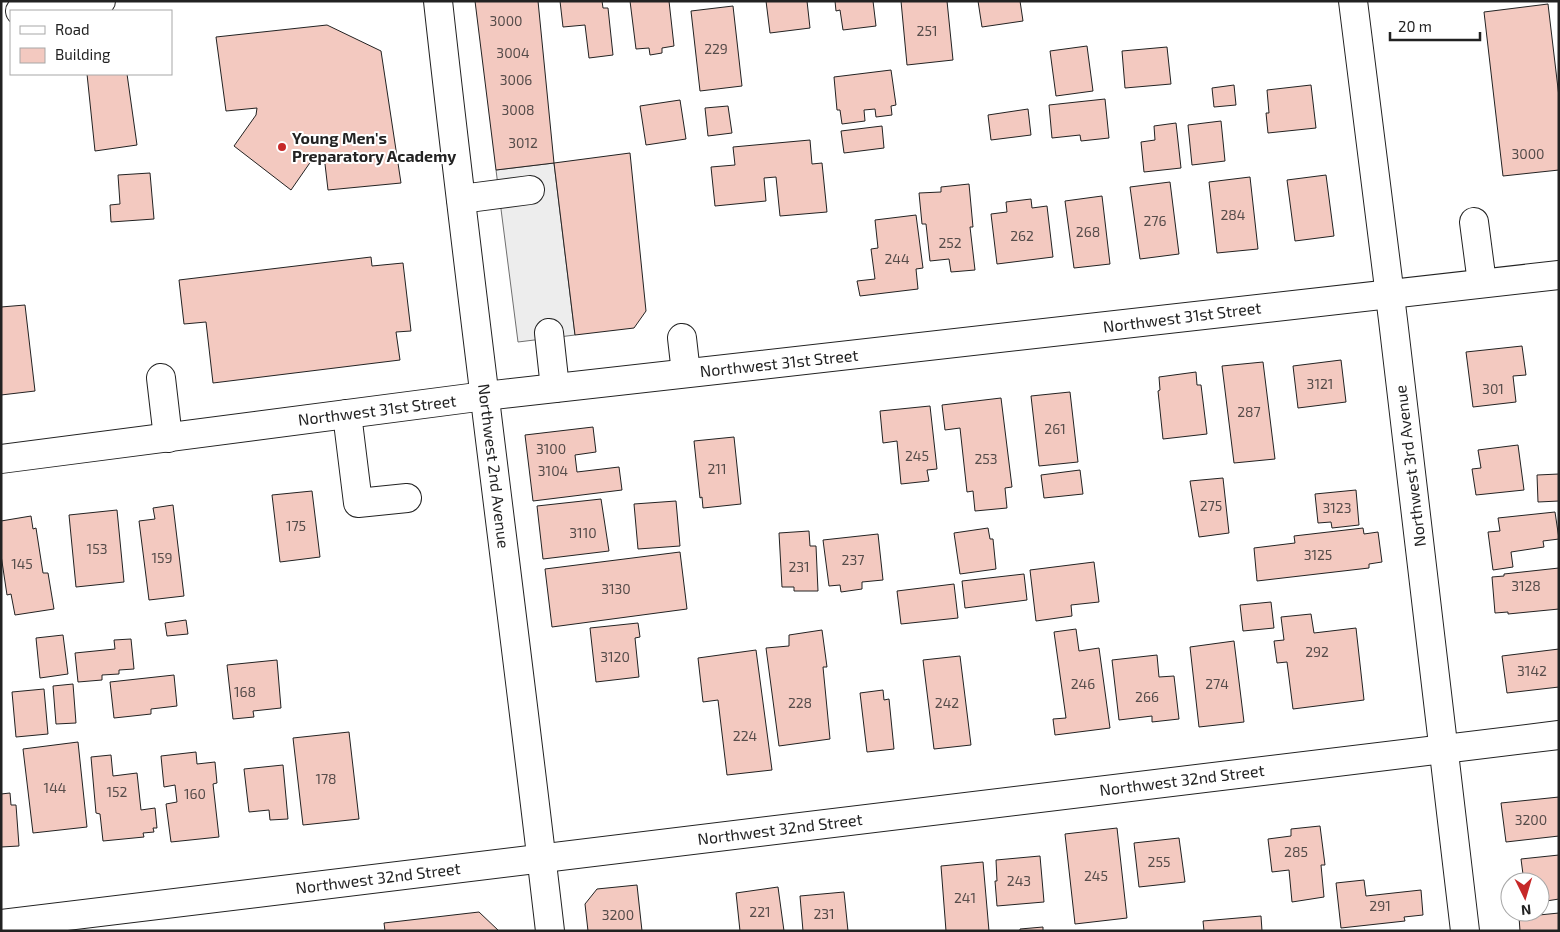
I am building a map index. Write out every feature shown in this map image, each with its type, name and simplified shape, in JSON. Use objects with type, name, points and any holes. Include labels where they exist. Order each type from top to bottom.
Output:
[{"type":"street","points":[[28,10],[101,1]]},
{"type":"street","name":"Northwest 2nd Avenue","points":[[438,1],[550,931]]},
{"type":"street","name":"Northwest 3rd Avenue","points":[[1353,1],[1390,294],[1465,931]]},
{"type":"street","points":[[461,199],[530,190]]},
{"type":"street","points":[[1474,222],[1482,283]]},
{"type":"street","name":"Northwest 31st Street","points":[[1,459],[485,396],[1559,275]]},
{"type":"street","points":[[548,332],[555,388]]},
{"type":"street","points":[[682,338],[686,373]]},
{"type":"street","points":[[161,378],[168,438]]},
{"type":"street","points":[[347,414],[358,503],[407,498]]},
{"type":"street","name":"Northwest 32nd Street","points":[[1,924],[1559,734]]},
{"type":"shaded area","points":[[554,163],[575,335],[518,342],[496,170]]},
{"type":"building","points":[[475,1],[538,1],[554,163],[496,170]]},
{"type":"building","points":[[560,1],[602,1],[603,8],[608,8],[613,55],[589,58],[585,25],[563,27]]},
{"type":"building","points":[[630,1],[669,1],[674,46],[662,48],[662,53],[650,55],[649,48],[636,49]]},
{"type":"building","points":[[766,1],[807,1],[810,28],[770,33]]},
{"type":"building","points":[[835,1],[873,1],[876,26],[843,30],[840,10],[836,11]]},
{"type":"building","points":[[901,1],[947,1],[953,60],[907,65]]},
{"type":"building","points":[[978,1],[1020,1],[1023,21],[982,27]]},
{"type":"building","points":[[1548,4],[1559,97],[1559,170],[1503,176],[1484,12]]},
{"type":"building","points":[[733,6],[742,86],[700,91],[691,11]]},
{"type":"building","points":[[327,25],[381,51],[401,183],[328,190],[325,164],[316,154],[291,190],[234,146],[256,115],[257,108],[226,111],[216,37]]},
{"type":"building","points":[[1087,46],[1093,91],[1056,96],[1050,51]]},
{"type":"building","points":[[1167,47],[1171,84],[1125,88],[1122,51]]},
{"type":"building","points":[[891,70],[896,105],[891,106],[892,115],[876,117],[875,109],[864,110],[865,121],[842,124],[840,110],[837,110],[834,77]]},
{"type":"building","points":[[87,75],[127,75],[137,145],[95,151]]},
{"type":"building","points":[[1234,85],[1236,105],[1214,107],[1212,88]]},
{"type":"building","points":[[1311,85],[1316,128],[1268,133],[1266,113],[1269,113],[1267,90]]},
{"type":"building","points":[[1105,99],[1109,138],[1081,141],[1080,135],[1052,138],[1049,105]]},
{"type":"building","points":[[680,100],[686,139],[646,145],[640,106]]},
{"type":"building","points":[[728,106],[732,133],[708,136],[705,108]]},
{"type":"building","points":[[1028,109],[1031,135],[991,140],[988,115]]},
{"type":"building","points":[[1221,121],[1225,161],[1192,165],[1188,125]]},
{"type":"building","points":[[1176,123],[1181,168],[1144,172],[1141,142],[1155,140],[1154,126]]},
{"type":"building","points":[[882,126],[884,148],[844,153],[841,131]]},
{"type":"building","points":[[810,140],[812,164],[822,163],[827,212],[780,216],[776,177],[764,178],[766,201],[715,206],[711,167],[735,165],[733,147]]},
{"type":"building","points":[[630,153],[646,311],[634,328],[575,335],[554,163]]},
{"type":"building","points":[[150,173],[154,219],[111,222],[110,205],[120,204],[118,175]]},
{"type":"building","points":[[1326,175],[1334,236],[1295,241],[1287,180]]},
{"type":"building","points":[[1250,177],[1258,249],[1217,253],[1209,182]]},
{"type":"building","points":[[1170,182],[1179,254],[1140,259],[1130,187]]},
{"type":"building","points":[[969,184],[973,227],[970,227],[975,270],[951,272],[949,259],[930,261],[926,224],[922,224],[919,193],[941,192],[941,187]]},
{"type":"building","points":[[1102,196],[1110,264],[1074,268],[1065,201]]},
{"type":"building","points":[[1031,199],[1032,208],[1047,206],[1053,257],[997,264],[991,214],[1007,212],[1006,202]]},
{"type":"building","points":[[916,215],[923,268],[916,269],[918,289],[860,296],[857,281],[875,279],[871,249],[878,248],[875,220]]},
{"type":"building","points":[[371,257],[372,266],[403,263],[411,331],[396,332],[400,360],[213,383],[206,322],[184,324],[179,280]]},
{"type":"building","points":[[25,305],[35,391],[1,395],[1,307]]},
{"type":"building","points":[[1522,346],[1526,375],[1513,376],[1516,402],[1473,407],[1466,352]]},
{"type":"building","points":[[1341,360],[1346,402],[1298,408],[1293,366]]},
{"type":"building","points":[[1263,362],[1275,459],[1234,463],[1222,366]]},
{"type":"building","points":[[1196,372],[1197,385],[1201,385],[1207,434],[1163,439],[1158,391],[1160,390],[1159,377]]},
{"type":"building","points":[[1070,392],[1078,462],[1039,466],[1031,396]]},
{"type":"building","points":[[1001,398],[1012,487],[1005,488],[1007,508],[975,511],[973,491],[967,492],[960,428],[945,430],[942,405]]},
{"type":"building","points":[[930,406],[937,469],[927,470],[929,481],[901,484],[897,441],[883,443],[880,411]]},
{"type":"building","points":[[593,427],[596,452],[575,455],[577,472],[619,467],[622,490],[533,501],[525,435]]},
{"type":"building","points":[[734,437],[741,504],[703,508],[702,497],[700,498],[694,441]]},
{"type":"building","points":[[1518,445],[1524,490],[1476,495],[1472,469],[1481,468],[1478,450]]},
{"type":"building","points":[[1080,470],[1083,494],[1044,498],[1041,475]]},
{"type":"building","points":[[1559,474],[1559,501],[1538,502],[1537,475]]},
{"type":"building","points":[[1223,478],[1229,533],[1199,537],[1190,481]]},
{"type":"building","points":[[1356,490],[1359,525],[1332,528],[1331,522],[1318,523],[1315,494]]},
{"type":"building","points":[[312,491],[320,557],[280,562],[272,495]]},
{"type":"building","points":[[601,499],[609,551],[543,559],[537,506]]},
{"type":"building","points":[[676,501],[680,546],[638,549],[634,504]]},
{"type":"building","points":[[173,505],[184,596],[149,600],[139,521],[155,519],[153,508]]},
{"type":"building","points":[[117,510],[124,582],[76,587],[69,515]]},
{"type":"building","points":[[1555,512],[1559,539],[1543,541],[1544,547],[1511,552],[1513,567],[1493,570],[1488,532],[1500,531],[1498,518]]},
{"type":"building","points":[[31,516],[33,529],[36,528],[43,573],[48,573],[54,609],[15,615],[11,594],[7,595],[1,555],[1,521]]},
{"type":"building","points":[[988,528],[990,539],[993,539],[996,569],[960,574],[954,533]]},
{"type":"building","points":[[1363,528],[1364,534],[1378,532],[1382,562],[1369,564],[1369,568],[1257,581],[1254,548],[1295,543],[1294,536]]},
{"type":"building","points":[[809,531],[810,546],[816,546],[818,591],[794,591],[794,587],[782,587],[779,533]]},
{"type":"building","points":[[878,534],[883,580],[862,582],[862,589],[841,592],[840,585],[829,586],[823,540]]},
{"type":"building","points":[[680,552],[687,609],[552,627],[545,569]]},
{"type":"building","points":[[1094,562],[1099,602],[1071,605],[1072,616],[1036,621],[1030,570]]},
{"type":"building","points":[[1559,568],[1559,609],[1508,614],[1508,612],[1495,613],[1492,577]]},
{"type":"building","points":[[1024,574],[1027,600],[965,608],[962,581]]},
{"type":"building","points":[[954,584],[958,618],[901,624],[897,591]]},
{"type":"building","points":[[1271,602],[1274,628],[1243,631],[1240,605]]},
{"type":"building","points":[[1311,614],[1314,633],[1356,628],[1364,700],[1293,709],[1287,662],[1277,663],[1274,641],[1284,640],[1281,617]]},
{"type":"building","points":[[186,620],[188,634],[167,636],[165,623]]},
{"type":"building","points":[[638,623],[640,637],[635,638],[639,677],[596,682],[590,628]]},
{"type":"building","points":[[1076,629],[1079,651],[1099,648],[1110,728],[1055,735],[1053,719],[1066,718],[1054,632]]},
{"type":"building","points":[[822,630],[827,667],[823,667],[830,739],[779,746],[766,648],[789,646],[789,635]]},
{"type":"building","points":[[63,635],[68,674],[40,678],[36,638]]},
{"type":"building","points":[[131,639],[134,669],[119,670],[119,674],[102,675],[102,680],[78,682],[75,653],[115,649],[114,640]]},
{"type":"building","points":[[1234,641],[1244,722],[1199,727],[1190,647]]},
{"type":"building","points":[[1559,649],[1559,687],[1507,693],[1502,656]]},
{"type":"building","points":[[756,650],[772,770],[727,775],[718,700],[703,702],[698,658]]},
{"type":"building","points":[[1157,655],[1159,677],[1174,676],[1179,719],[1152,722],[1152,716],[1119,720],[1112,660]]},
{"type":"building","points":[[960,656],[971,745],[934,749],[923,660]]},
{"type":"building","points":[[277,660],[281,708],[253,711],[254,717],[233,719],[227,665]]},
{"type":"building","points":[[174,675],[177,706],[151,709],[151,714],[114,718],[110,682]]},
{"type":"building","points":[[73,684],[76,723],[56,724],[53,686]]},
{"type":"building","points":[[44,689],[48,734],[16,737],[12,692]]},
{"type":"building","points":[[883,690],[884,700],[889,699],[894,749],[867,752],[860,693]]},
{"type":"building","points":[[349,732],[359,819],[303,825],[293,738]]},
{"type":"building","points":[[78,742],[87,827],[33,833],[23,749]]},
{"type":"building","points":[[196,752],[197,764],[215,762],[217,783],[213,784],[219,837],[171,842],[166,804],[177,802],[175,785],[164,787],[161,756]]},
{"type":"building","points":[[111,755],[113,776],[137,773],[141,810],[155,808],[157,828],[153,828],[154,832],[143,833],[144,837],[103,841],[100,814],[96,813],[91,757]]},
{"type":"building","points":[[283,765],[288,819],[270,820],[269,810],[249,812],[244,769]]},
{"type":"building","points":[[10,793],[11,805],[16,805],[19,846],[1,847],[1,794]]},
{"type":"building","points":[[1559,797],[1559,836],[1506,842],[1501,803]]},
{"type":"building","points":[[1320,826],[1325,865],[1321,865],[1324,897],[1292,902],[1289,870],[1272,872],[1268,839],[1291,836],[1291,829]]},
{"type":"building","points":[[1117,828],[1127,918],[1075,924],[1065,834]]},
{"type":"building","points":[[1179,838],[1185,882],[1139,887],[1134,843]]},
{"type":"building","points":[[1559,855],[1559,899],[1550,900],[1550,872],[1523,872],[1521,859]]},
{"type":"building","points":[[1040,856],[1044,902],[997,906],[996,860]]},
{"type":"building","points":[[983,862],[989,931],[946,931],[941,866]]},
{"type":"building","points":[[1364,880],[1366,896],[1421,890],[1423,915],[1404,917],[1405,921],[1341,928],[1336,883]]},
{"type":"building","points":[[637,885],[642,931],[588,931],[585,904],[597,889]]},
{"type":"building","points":[[778,887],[784,931],[740,931],[736,893]]},
{"type":"building","points":[[844,892],[848,931],[803,931],[800,896]]},
{"type":"building","points":[[479,912],[499,931],[385,931],[384,923]]},
{"type":"building","points":[[1559,913],[1559,931],[1520,931],[1519,922],[1550,922],[1550,914]]},
{"type":"building","points":[[1261,916],[1262,931],[1204,931],[1203,921]]},
{"type":"building","points":[[1043,927],[1043,931],[1020,931],[1020,929]]},
{"type":"place","name":"Young Men's Preparatory Academy","points":[[282,147]]}]
